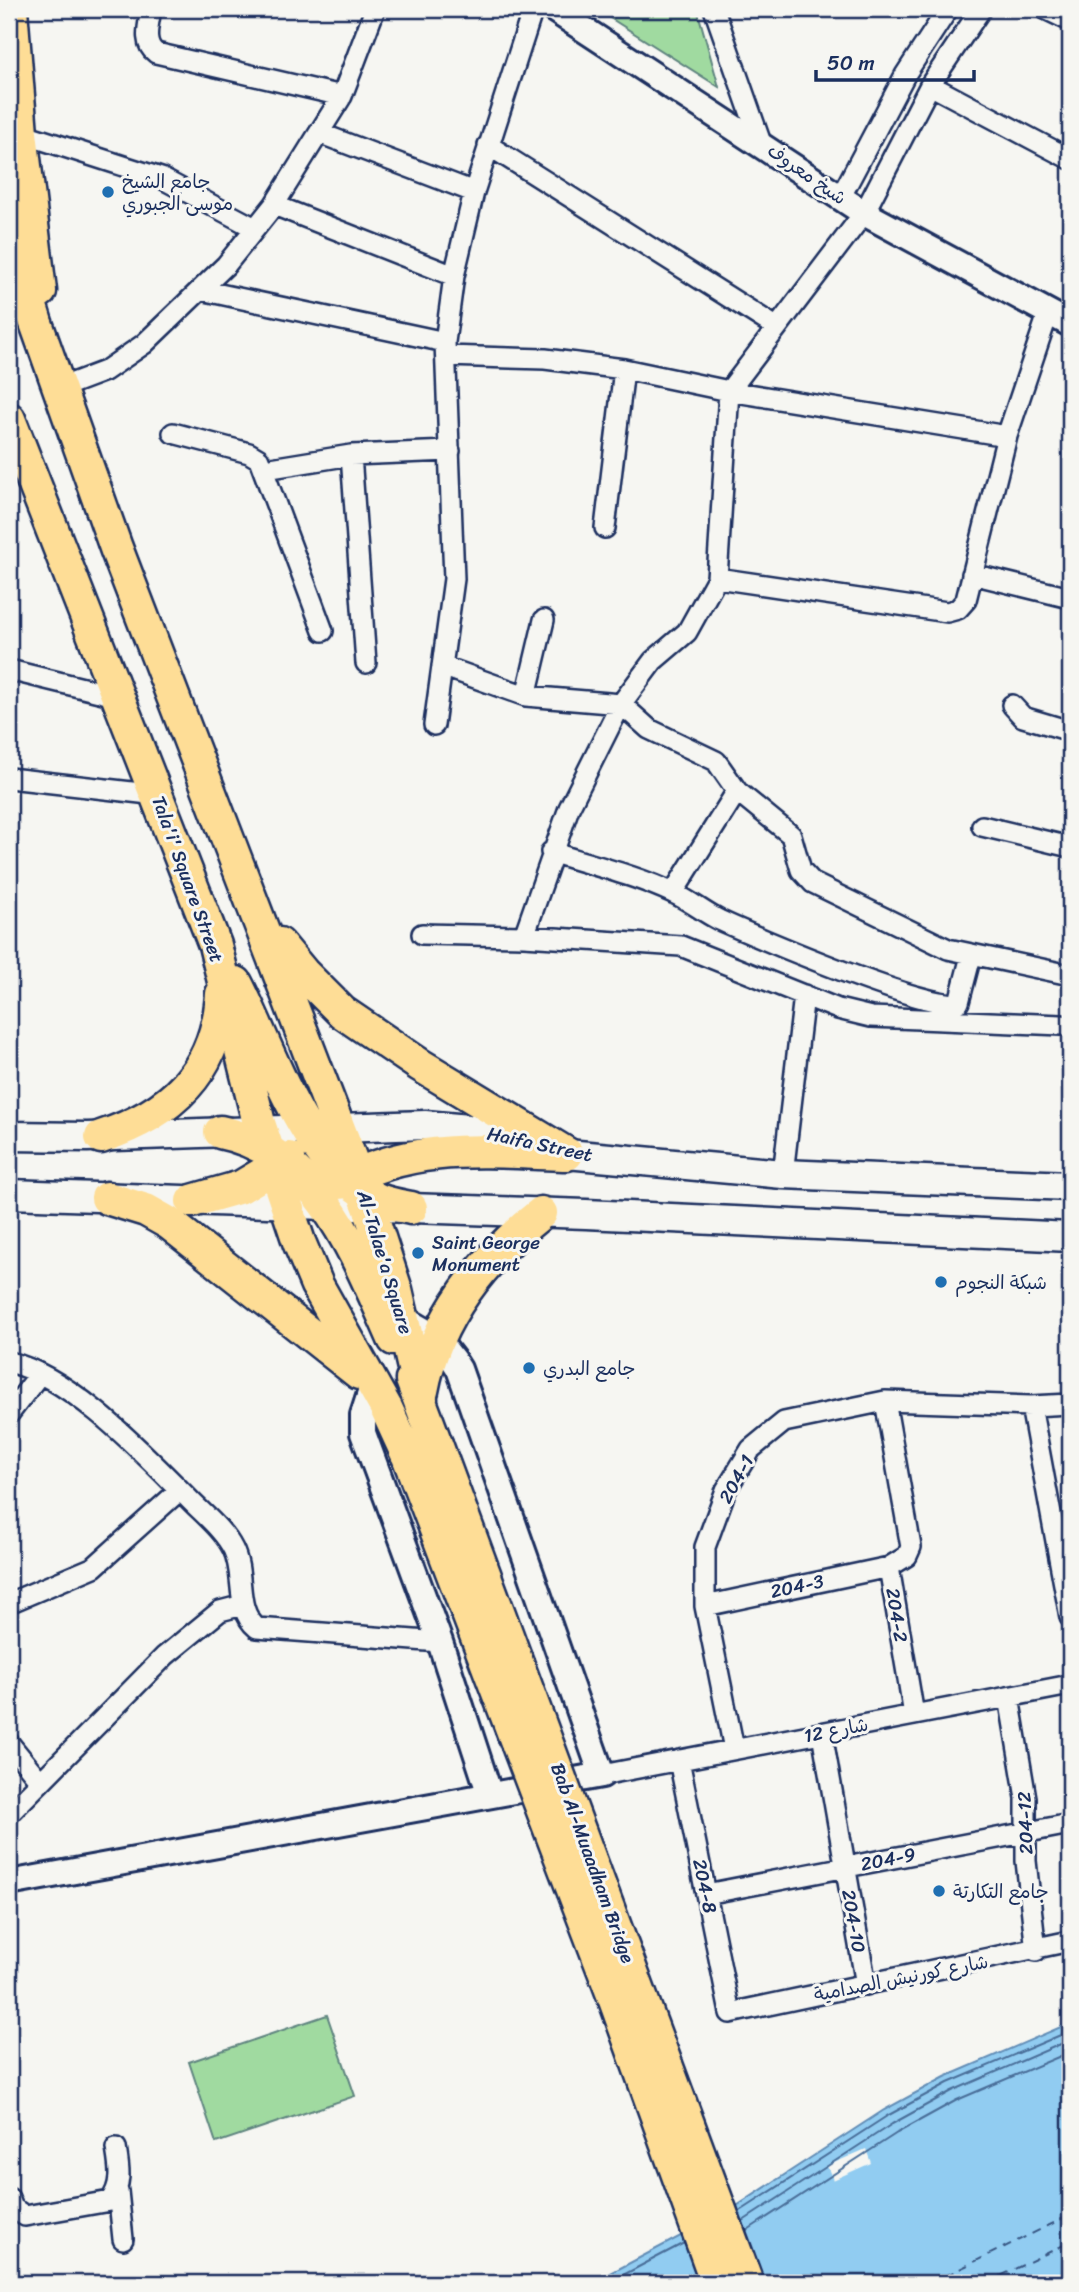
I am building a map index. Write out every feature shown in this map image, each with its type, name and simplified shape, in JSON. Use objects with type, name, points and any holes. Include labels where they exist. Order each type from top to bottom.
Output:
[{"type":"main road","points":[[11,9],[21,133],[56,376]]},
{"type":"main road","points":[[9,234],[117,548],[328,1096],[318,1130],[272,1152],[241,1186],[192,1201]]},
{"type":"main road","name":"Tala'i' Square Street","points":[[9,419],[215,945],[223,983],[272,1152],[312,1203],[299,1242],[317,1285],[373,1384],[422,1450]]},
{"type":"main road","points":[[260,920],[303,974],[342,1012],[420,1065],[567,1154]]},
{"type":"main road","points":[[215,945],[318,1130]]},
{"type":"main road","points":[[101,1137],[130,1127],[165,1108],[193,1079],[213,1044],[223,983]]},
{"type":"main road","name":"Haifa Street","points":[[318,1130],[425,1125],[468,1129],[567,1154],[783,1174],[1070,1186]]},
{"type":"main road","name":"Al-Talae'a Square","points":[[318,1130],[359,1187],[392,1315]]},
{"type":"main road","points":[[9,1136],[101,1137],[220,1132],[250,1140],[272,1152]]},
{"type":"main road","points":[[9,1194],[312,1203],[359,1187],[398,1158],[432,1152],[567,1154]]},
{"type":"main road","points":[[359,1187],[381,1200],[411,1208],[1070,1237]]},
{"type":"main road","points":[[107,1198],[146,1210],[177,1228],[373,1384]]},
{"type":"main road","points":[[312,1203],[392,1315],[421,1399]]},
{"type":"main road","points":[[422,1450],[421,1399],[426,1371],[437,1341],[459,1299],[482,1268],[509,1238],[541,1213]]},
{"type":"main road","name":"Bab Al-Muaadham Bridge","points":[[422,1450],[615,2000],[718,2283]]},
{"type":"main road","name":"Bab Al-Muaadham Bridge","points":[[422,1450],[747,2283]]},
{"type":"street","points":[[151,9],[147,40],[149,48],[156,53],[342,96]]},
{"type":"street","points":[[56,376],[105,371],[144,344],[201,290],[255,228],[274,205],[342,96],[375,9]]},
{"type":"street","points":[[434,725],[454,579],[446,349],[454,275],[474,192],[533,9]]},
{"type":"street","name":"شیخ معروف","points":[[552,9],[761,143],[864,213],[1070,324]]},
{"type":"street","points":[[714,9],[761,143]]},
{"type":"street","points":[[840,198],[905,75],[948,9]]},
{"type":"street","points":[[524,936],[551,852],[569,808],[621,704],[653,661],[687,632],[717,578],[729,391],[864,213],[930,85],[981,9]]},
{"type":"street","points":[[1045,9],[1070,22]]},
{"type":"street","points":[[930,85],[1070,159]]},
{"type":"street","points":[[21,133],[161,177],[255,228]]},
{"type":"street","points":[[319,133],[474,192]]},
{"type":"street","points":[[488,145],[776,327]]},
{"type":"street","points":[[274,205],[454,275]]},
{"type":"street","points":[[201,290],[446,349],[624,369],[729,391],[1007,436]]},
{"type":"street","points":[[717,578],[947,612],[958,609],[967,600],[1007,436],[1049,311]]},
{"type":"street","points":[[605,528],[624,369]]},
{"type":"street","points":[[173,433],[249,453],[259,459],[265,468],[323,631]]},
{"type":"street","points":[[265,468],[351,455],[450,451]]},
{"type":"street","points":[[351,455],[366,663]]},
{"type":"street","points":[[972,574],[1070,598]]},
{"type":"street","points":[[526,696],[544,620]]},
{"type":"street","points":[[442,666],[526,696],[621,704],[649,729],[716,761],[737,791],[791,835],[805,877],[877,911],[929,941],[971,956],[1070,975]]},
{"type":"street","points":[[9,670],[120,697]]},
{"type":"street","points":[[1012,705],[1023,717],[1070,731]]},
{"type":"street","points":[[9,778],[158,795]]},
{"type":"street","points":[[673,893],[737,791]]},
{"type":"street","points":[[982,826],[1070,847]]},
{"type":"street","points":[[551,852],[673,893],[717,919],[758,937],[905,994],[947,1006],[959,1002],[971,956]]},
{"type":"street","points":[[422,934],[524,936],[681,946],[838,1009],[871,1017],[1062,1025]]},
{"type":"street","points":[[783,1174],[804,995]]},
{"type":"street","points":[[9,1883],[602,1775],[459,1369],[437,1341],[392,1315]]},
{"type":"street","points":[[9,1362],[39,1375],[89,1406],[180,1490],[233,1548],[241,1573],[247,1620],[257,1628],[440,1642]]},
{"type":"street","points":[[9,1413],[39,1375]]},
{"type":"street","points":[[373,1384],[363,1415],[363,1433],[440,1642],[489,1795]]},
{"type":"street","name":"204-1","points":[[734,1749],[705,1606],[705,1547],[726,1490],[751,1449],[784,1422],[886,1401],[1031,1406],[1070,1404]]},
{"type":"street","name":"204-2","points":[[886,1401],[911,1547],[907,1556],[889,1567],[914,1715]]},
{"type":"street","points":[[1031,1406],[1063,1534],[1070,1617]]},
{"type":"street","points":[[9,1603],[94,1567],[180,1490]]},
{"type":"street","name":"204-3","points":[[705,1606],[889,1567]]},
{"type":"street","points":[[9,1814],[38,1780],[165,1656],[220,1611],[243,1605]]},
{"type":"street","name":"شارع 12","points":[[602,1775],[1070,1685]]},
{"type":"street","name":"204-12","points":[[1009,1697],[1026,1798],[1026,1861],[1035,1951]]},
{"type":"street","name":"204-10","points":[[822,1732],[866,1985]]},
{"type":"street","points":[[9,1743],[38,1780]]},
{"type":"street","name":"204-8","points":[[678,1760],[730,2012]]},
{"type":"street","name":"204-9","points":[[706,1894],[1070,1824]]},
{"type":"street","name":"شارع كورنيش الصدامية","points":[[730,2012],[1035,1951],[1070,1941]]},
{"type":"street","points":[[116,2148],[123,2239]]},
{"type":"street","points":[[9,2198],[13,2208],[25,2216],[110,2201],[118,2191]]},
{"type":"green space","points":[[596,9],[697,9],[719,87]]},
{"type":"green space","points":[[327,2015],[355,2096],[216,2143],[189,2062]]},
{"type":"water","points":[[1070,2023],[1070,2283],[592,2283],[732,2209],[884,2110],[945,2077]]},
{"type":"pier","points":[[866,2149],[871,2163],[833,2180],[827,2166]]},
{"type":"ferry route","points":[[931,2283],[1070,2215]]},
{"type":"ferry route","points":[[986,2283],[1070,2242]]},
{"type":"ferry route","points":[[1045,2283],[1070,2271]]},
{"type":"place","name":"جامع الشيخ موسى الجبوري","points":[[108,192]]},
{"type":"place","name":"Saint George Monument","points":[[418,1253]]},
{"type":"place","name":"شبكة النجوم","points":[[941,1282]]},
{"type":"place","name":"جامع البدري","points":[[529,1368]]},
{"type":"place","name":"جامع التكارتة","points":[[939,1891]]}]
